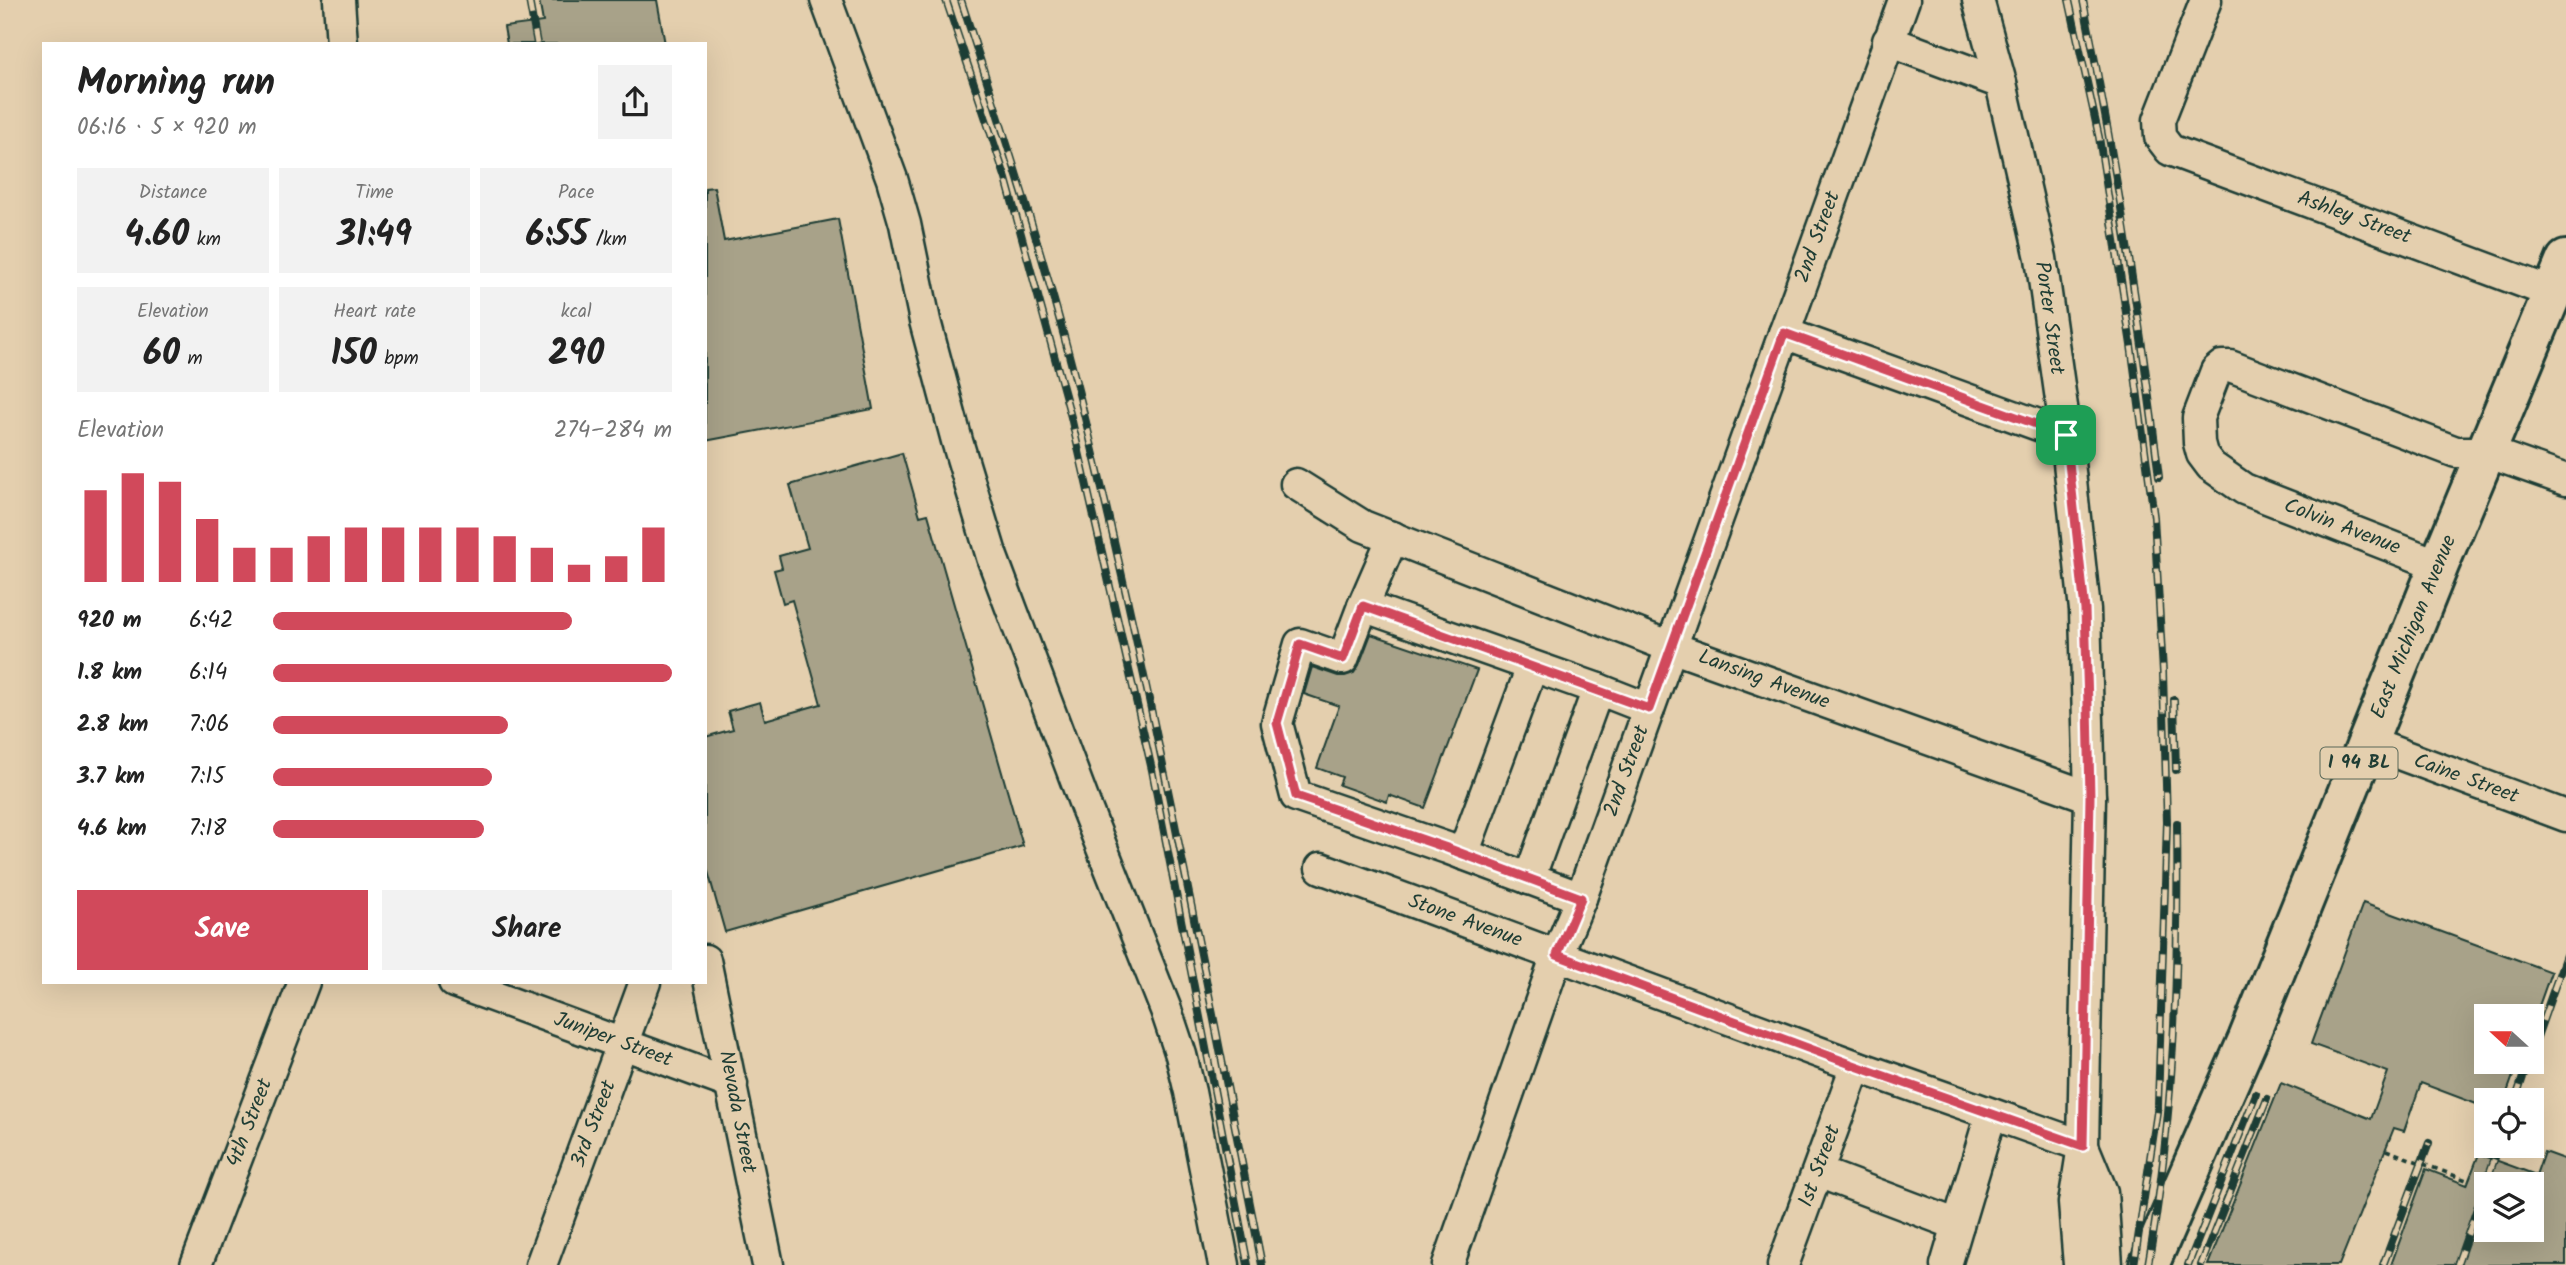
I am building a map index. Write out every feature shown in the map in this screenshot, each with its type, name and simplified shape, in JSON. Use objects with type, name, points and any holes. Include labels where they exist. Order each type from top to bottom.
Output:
[{"type":"highway","name":"East Michigan Avenue","points":[[2149,1265],[2248,1039],[2559,276]]},
{"type":"street","points":[[339,0],[342,42]]},
{"type":"street","points":[[826,0],[892,179],[957,441],[992,557],[1181,1055],[1224,1265]]},
{"type":"street","name":"2nd Street","points":[[1448,1265],[1557,955],[1581,898],[1904,0]]},
{"type":"street","name":"Porter Street","points":[[1978,0],[2001,83],[2041,258],[2066,435],[2085,610],[2090,797],[2083,1146],[2074,1203],[2078,1265]]},
{"type":"street","name":"Ashley Street","points":[[2206,0],[2159,120],[2160,136],[2170,150],[2559,276]]},
{"type":"street","points":[[1888,41],[2001,83]]},
{"type":"street","points":[[1784,333],[2066,435]]},
{"type":"street","name":"Colvin Avenue","points":[[2439,565],[2244,489],[2211,466],[2202,454],[2199,443],[2198,418],[2216,371],[2222,366],[2230,366],[2456,452],[2487,452]]},
{"type":"street","points":[[2487,452],[2566,480]]},
{"type":"street","name":"Lansing Avenue","points":[[1296,484],[1363,526],[1671,647],[2090,797]]},
{"type":"street","points":[[1393,537],[1343,659],[1300,644],[1277,723],[1296,796],[1581,898]]},
{"type":"street","points":[[1363,606],[1649,709]]},
{"type":"street","points":[[1463,854],[1532,667]]},
{"type":"street","points":[[1529,879],[1598,689]]},
{"type":"street","name":"Caine Street","points":[[2367,742],[2566,816]]},
{"type":"street","name":"Stone Avenue","points":[[1321,868],[1856,1066],[2083,1146]]},
{"type":"street","name":"Nevada Street","points":[[707,969],[768,1265]]},
{"type":"street","name":"4th Street","points":[[197,1265],[303,984]]},
{"type":"street","name":"Juniper Street","points":[[459,984],[732,1084]]},
{"type":"street","name":"3rd Street","points":[[541,1265],[644,984]]},
{"type":"street","name":"1st Street","points":[[1783,1265],[1856,1066]]},
{"type":"street","points":[[1946,1265],[1991,1114]]},
{"type":"street","name":"Porter Street","points":[[2083,1146],[2102,1192],[2107,1265]]},
{"type":"street","points":[[1818,1172],[1958,1225]]},
{"type":"path","points":[[2386,1150],[2469,1181]]},
{"type":"building","points":[[539,0],[657,0],[665,42],[507,42],[504,27],[543,22]]},
{"type":"building","points":[[714,187],[724,241],[838,219],[873,409],[707,441],[707,188]]},
{"type":"building","points":[[902,453],[920,516],[928,514],[1023,846],[725,932],[707,868],[707,736],[733,729],[728,711],[760,702],[765,720],[821,704],[792,600],[783,603],[774,570],[782,568],[779,556],[808,548],[790,485]]},
{"type":"building","points":[[1371,634],[1477,670],[1425,808],[1389,795],[1387,802],[1339,785],[1342,777],[1317,768],[1339,706],[1304,694],[1312,667],[1338,676],[1354,673]]},
{"type":"building","points":[[2363,903],[2551,972],[2540,1004],[2474,1004],[2474,1074],[2514,1074],[2509,1088],[2474,1088],[2474,1103],[2421,1083],[2404,1131],[2394,1128],[2339,1265],[2208,1265],[2281,1083],[2371,1119],[2388,1072],[2311,1044]]},
{"type":"building","points":[[2544,1152],[2566,1160],[2566,1265],[2391,1265],[2426,1169],[2467,1185],[2477,1158],[2490,1158],[2528,1172],[2474,1172],[2474,1242],[2544,1242],[2544,1172],[2537,1172]]},
{"type":"railway","points":[[529,0],[537,42]]},
{"type":"railway","points":[[946,0],[1006,179],[1071,417],[1152,770],[1248,1265]]},
{"type":"railway","points":[[961,0],[1057,310],[1084,414],[1178,838],[1262,1265]]},
{"type":"railway","points":[[2069,0],[2099,137],[2131,345],[2154,517],[2163,672],[2167,822],[2158,1105],[2134,1265]]},
{"type":"railway","points":[[2083,0],[2126,238],[2159,477]]},
{"type":"railway","points":[[2174,700],[2176,770]]},
{"type":"railway","points":[[2148,1265],[2164,1155],[2173,1045],[2177,823]]},
{"type":"railway","points":[[2544,1017],[2566,955]]},
{"type":"railway","points":[[2519,1088],[2524,1074]]},
{"type":"railway","points":[[2188,1265],[2256,1094]]},
{"type":"railway","points":[[2201,1265],[2267,1099]]},
{"type":"railway","points":[[2383,1265],[2429,1143]]},
{"type":"railway","points":[[2457,1265],[2495,1158]]},
{"type":"route","points":[[1784,333],[2066,435],[2085,610],[2088,704],[2090,797],[2083,1146],[1856,1066],[1557,955],[1581,898],[1296,796],[1277,723],[1300,644],[1343,659],[1363,606],[1649,709],[1784,333]]}]
